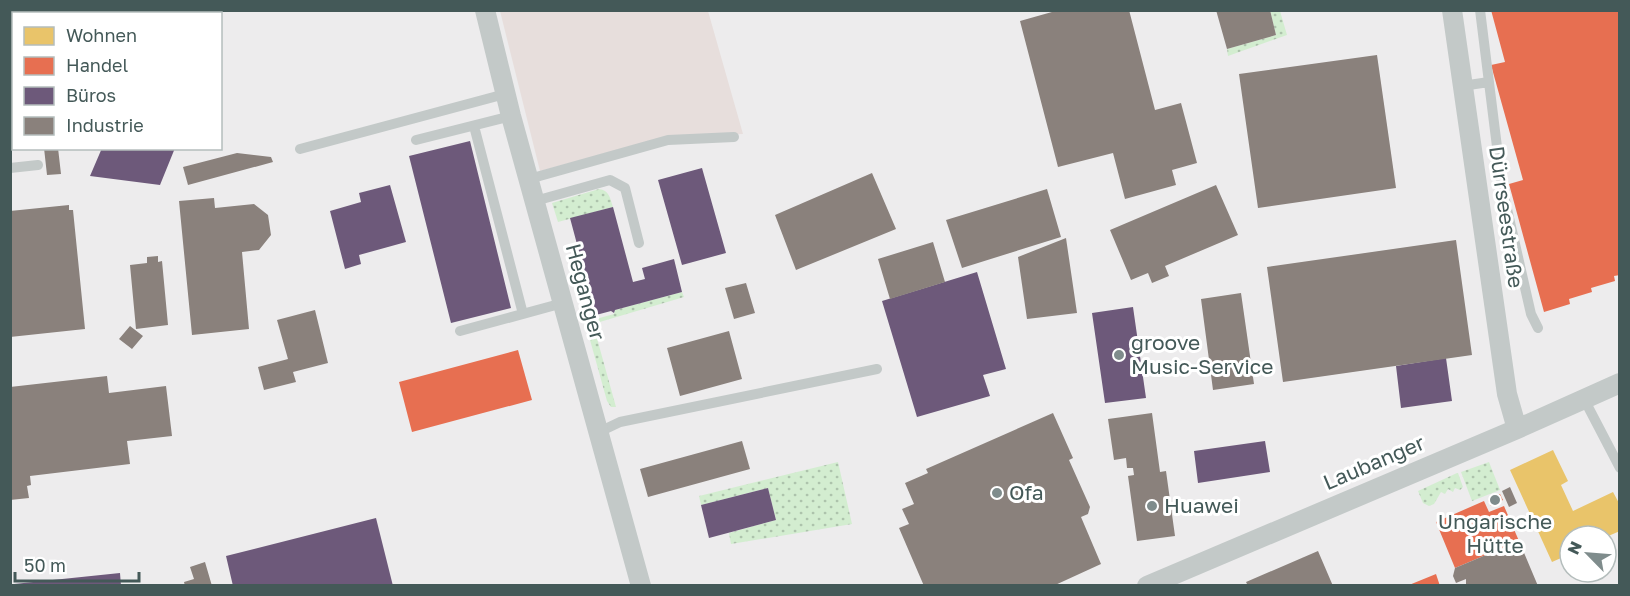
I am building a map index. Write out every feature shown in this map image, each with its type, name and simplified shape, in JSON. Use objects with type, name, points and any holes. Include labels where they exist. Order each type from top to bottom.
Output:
[{"type":"street","name":"Heganger","points":[[485,10],[505,94],[641,585]]},
{"type":"street","name":"Dürrseestraße","points":[[1452,10],[1462,86],[1490,189],[1507,394],[1517,429]]},
{"type":"street","name":"Laubanger","points":[[1147,585],[1517,429],[1620,383]]},
{"type":"lane","points":[[1480,10],[1489,82],[1490,189],[1531,314],[1538,328]]},
{"type":"lane","points":[[1462,86],[1489,82]]},
{"type":"lane","points":[[300,149],[505,94]]},
{"type":"lane","points":[[416,140],[511,116]]},
{"type":"lane","points":[[474,126],[523,314]]},
{"type":"lane","points":[[529,179],[668,140],[734,137]]},
{"type":"lane","points":[[10,168],[38,165]]},
{"type":"lane","points":[[535,201],[610,180],[625,188],[639,243]]},
{"type":"lane","points":[[460,331],[563,303]]},
{"type":"lane","points":[[599,432],[620,422],[877,369]]},
{"type":"lane","points":[[1584,399],[1620,468]]},
{"type":"shaded area","points":[[500,11],[708,11],[743,134],[668,136],[540,171]]},
{"type":"green space","points":[[1270,11],[1280,11],[1287,35],[1228,56],[1227,49],[1276,35]]},
{"type":"green space","points":[[599,189],[607,193],[613,207],[558,222],[552,203]]},
{"type":"green space","points":[[682,292],[684,297],[593,324],[616,407],[611,407],[607,401],[585,322],[614,314],[615,310]]},
{"type":"green space","points":[[838,462],[852,524],[731,544],[729,533],[776,520],[768,488],[701,505],[699,496]]},
{"type":"green space","points":[[1489,462],[1500,490],[1472,501],[1461,472]]},
{"type":"green space","points":[[1458,473],[1463,487],[1460,490],[1455,488],[1453,492],[1448,489],[1445,494],[1441,492],[1434,504],[1429,506],[1423,503],[1418,491]]},
{"type":"building: Wohnen","points":[[1553,450],[1568,481],[1561,485],[1573,511],[1613,492],[1620,505],[1620,531],[1618,532],[1618,524],[1558,524],[1558,559],[1552,562],[1510,470]]},
{"type":"building: Handel","points":[[10,10],[73,10],[73,12],[12,12],[12,19],[10,19]]},
{"type":"building: Handel","points":[[122,10],[173,10],[174,12],[122,12]]},
{"type":"building: Handel","points":[[1491,10],[1620,10],[1620,275],[1614,276],[1615,281],[1591,288],[1592,292],[1569,299],[1570,304],[1544,312],[1509,184],[1523,180],[1491,65],[1505,62]]},
{"type":"building: Handel","points":[[10,42],[12,48],[12,144],[10,144]]},
{"type":"building: Handel","points":[[518,350],[532,400],[412,432],[399,382]]},
{"type":"building: Handel","name":"Ungarische Hütte","points":[[1500,494],[1503,500],[1491,506],[1488,500]]},
{"type":"building: Handel","points":[[1484,501],[1489,512],[1504,506],[1519,541],[1455,568],[1436,522]]},
{"type":"building: Handel","points":[[1436,574],[1440,586],[1409,586],[1409,585]]},
{"type":"building: Büros","points":[[470,141],[511,308],[451,323],[409,156]]},
{"type":"building: Büros","points":[[101,150],[174,150],[160,185],[90,176]]},
{"type":"building: Büros","points":[[702,168],[726,253],[682,265],[658,180]]},
{"type":"building: Büros","points":[[390,185],[406,242],[359,255],[361,264],[345,269],[330,211],[361,202],[359,193]]},
{"type":"building: Büros","points":[[613,207],[633,282],[645,279],[642,268],[674,259],[682,292],[615,310],[614,313],[611,311],[596,315],[570,218]]},
{"type":"building: Büros","points":[[977,272],[1006,369],[983,375],[990,396],[917,417],[882,301]]},
{"type":"building: Büros","name":"groove Music-Service","points":[[1133,307],[1146,398],[1105,403],[1092,313]]},
{"type":"building: Büros","points":[[1446,358],[1452,401],[1401,408],[1396,366]]},
{"type":"building: Büros","points":[[1265,441],[1270,472],[1198,483],[1194,451]]},
{"type":"building: Büros","points":[[768,488],[776,520],[709,538],[701,505]]},
{"type":"building: Büros","points":[[376,518],[393,586],[233,586],[226,556]]},
{"type":"building: Büros","points":[[120,573],[121,586],[14,586],[14,584]]},
{"type":"building: Industrie","points":[[1059,10],[1129,10],[1155,110],[1181,103],[1197,163],[1172,170],[1176,185],[1125,199],[1113,153],[1058,167],[1020,21]]},
{"type":"building: Industrie","points":[[1216,10],[1270,10],[1276,35],[1227,49]]},
{"type":"building: Industrie","points":[[1377,55],[1396,188],[1258,208],[1239,74]]},
{"type":"building: Industrie","points":[[44,150],[58,150],[61,174],[47,175]]},
{"type":"building: Industrie","points":[[237,153],[271,157],[273,162],[188,185],[183,167]]},
{"type":"building: Industrie","points":[[872,173],[896,229],[796,270],[775,215]]},
{"type":"building: Industrie","points":[[1216,185],[1238,235],[1165,266],[1169,276],[1152,283],[1148,273],[1131,280],[1110,230]]},
{"type":"building: Industrie","points":[[1047,189],[1061,237],[962,268],[946,220]]},
{"type":"building: Industrie","points":[[214,198],[215,208],[254,204],[268,215],[271,235],[259,250],[242,252],[249,329],[192,335],[179,201]]},
{"type":"building: Industrie","points":[[69,205],[69,210],[73,210],[85,329],[10,337],[10,211]]},
{"type":"building: Industrie","points":[[1066,238],[1077,313],[1027,319],[1018,257]]},
{"type":"building: Industrie","points":[[1456,240],[1472,355],[1283,382],[1267,267]]},
{"type":"building: Industrie","points":[[933,242],[945,282],[890,299],[878,259]]},
{"type":"building: Industrie","points":[[158,256],[158,262],[162,261],[168,325],[136,329],[130,265],[147,263],[147,257]]},
{"type":"building: Industrie","points":[[746,283],[755,313],[734,319],[725,288]]},
{"type":"building: Industrie","points":[[1241,293],[1254,384],[1213,390],[1201,299]]},
{"type":"building: Industrie","points":[[315,310],[328,363],[293,372],[296,382],[264,390],[258,367],[288,359],[277,320]]},
{"type":"building: Industrie","points":[[130,326],[143,336],[132,349],[119,339]]},
{"type":"building: Industrie","points":[[729,331],[742,379],[680,396],[667,348]]},
{"type":"building: Industrie","points":[[107,376],[109,393],[166,386],[172,436],[127,441],[130,464],[30,476],[31,485],[27,486],[29,498],[10,500],[10,387]]},
{"type":"building: Industrie","name":"Ofa","points":[[1053,413],[1073,458],[1069,460],[1090,507],[1088,514],[1081,517],[1101,564],[1053,586],[924,586],[899,528],[909,524],[902,509],[914,504],[905,483],[928,473],[926,469]]},
{"type":"building: Industrie","name":"Huawei","points":[[1152,413],[1160,472],[1166,471],[1175,536],[1137,541],[1128,476],[1134,475],[1133,468],[1127,468],[1126,458],[1114,460],[1108,419]]},
{"type":"building: Industrie","points":[[742,441],[750,469],[648,497],[640,469]]},
{"type":"building: Industrie","points":[[1510,487],[1517,503],[1509,507],[1502,491]]},
{"type":"building: Industrie","points":[[1519,541],[1538,586],[1466,586],[1466,579],[1456,583],[1453,576],[1455,568]]},
{"type":"building: Industrie","points":[[1318,551],[1333,586],[1248,586],[1246,582]]},
{"type":"building: Industrie","points":[[205,562],[212,586],[185,586],[184,582],[194,579],[190,567]]},
{"type":"place","name":"groove Music-Service","points":[[1119,355]]},
{"type":"place","name":"Ofa","points":[[997,493]]},
{"type":"place","name":"Ungarische Hütte","points":[[1495,500]]},
{"type":"place","name":"Huawei","points":[[1152,506]]}]
